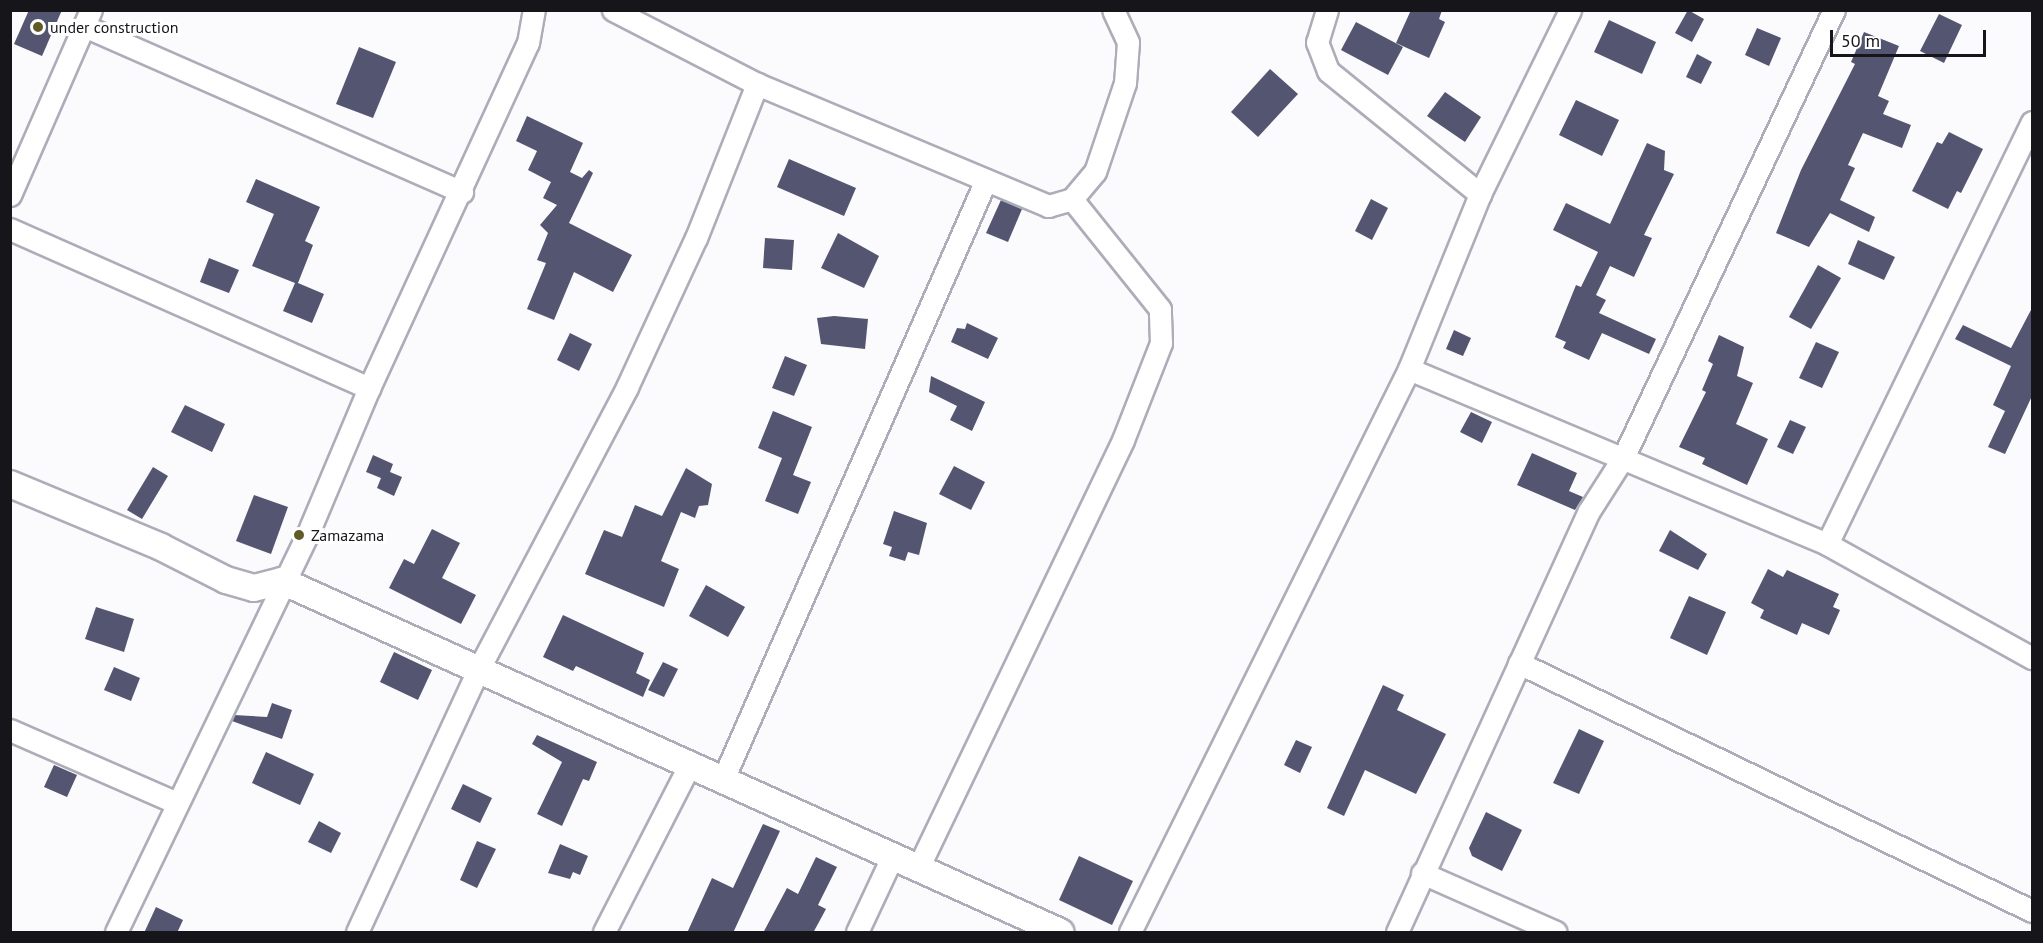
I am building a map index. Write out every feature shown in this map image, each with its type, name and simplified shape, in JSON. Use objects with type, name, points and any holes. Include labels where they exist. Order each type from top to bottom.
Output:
[{"type":"street","points":[[116,933],[282,581],[311,526],[369,388],[462,192],[528,43],[534,10]]},
{"type":"street","points":[[613,10],[757,84],[1048,206],[1072,199],[1095,172],[1125,83],[1128,42],[1113,10]]},
{"type":"street","points":[[1327,10],[1317,42],[1328,71],[1480,194]]},
{"type":"street","points":[[1130,933],[1409,369],[1480,194],[1570,10]]},
{"type":"street","points":[[1397,933],[1422,873],[1589,511],[1624,456],[1834,10]]},
{"type":"street","points":[[11,191],[88,18],[462,192]]},
{"type":"street","points":[[357,933],[477,672],[627,387],[696,238],[757,84]]},
{"type":"street","points":[[1827,544],[2032,122]]},
{"type":"street","points":[[724,777],[986,180]]},
{"type":"street","points":[[919,866],[1123,440],[1161,343],[1160,309],[1072,199]]},
{"type":"street","points":[[10,229],[369,388]]},
{"type":"street","points":[[1409,369],[1624,456],[1827,544],[2032,655]]},
{"type":"street","points":[[10,484],[161,547],[226,580],[254,588],[282,581],[477,672],[724,777],[1060,933]]},
{"type":"street","points":[[1519,663],[2032,911]]},
{"type":"street","points":[[10,730],[177,803]]},
{"type":"street","points":[[604,933],[690,764]]},
{"type":"street","points":[[857,933],[893,855]]},
{"type":"street","points":[[1422,873],[1556,933]]},
{"type":"building","name":"under construction","points":[[29,10],[62,10],[42,56],[14,44]]},
{"type":"building","points":[[1411,10],[1442,10],[1439,19],[1445,22],[1429,58],[1396,43]]},
{"type":"building","points":[[1688,10],[1704,19],[1692,42],[1675,33]]},
{"type":"building","points":[[1939,14],[1962,25],[1944,63],[1920,51]]},
{"type":"building","points":[[1609,20],[1656,42],[1642,74],[1594,52]]},
{"type":"building","points":[[1356,22],[1403,47],[1388,75],[1341,50]]},
{"type":"building","points":[[1757,28],[1781,38],[1769,66],[1745,55]]},
{"type":"building","points":[[1864,32],[1899,46],[1878,96],[1889,101],[1883,114],[1911,125],[1902,148],[1863,133],[1848,165],[1855,168],[1840,200],[1875,217],[1869,232],[1830,213],[1809,247],[1776,233],[1801,170],[1855,64],[1851,62]]},
{"type":"building","points":[[359,47],[396,62],[373,118],[336,104]]},
{"type":"building","points":[[1697,54],[1712,62],[1701,84],[1686,77]]},
{"type":"building","points":[[1270,69],[1298,94],[1258,137],[1231,112]]},
{"type":"building","points":[[1445,92],[1481,117],[1465,142],[1427,116]]},
{"type":"building","points":[[1576,100],[1619,120],[1602,156],[1559,135]]},
{"type":"building","points":[[527,116],[583,143],[570,172],[582,178],[589,170],[593,173],[569,223],[632,255],[613,292],[574,272],[554,320],[527,309],[546,263],[537,260],[548,233],[540,225],[557,205],[543,198],[551,182],[528,170],[537,151],[516,141]]},
{"type":"building","points":[[1949,132],[1983,149],[1961,193],[1957,191],[1948,209],[1912,191],[1937,142],[1942,144]]},
{"type":"building","points":[[1647,143],[1665,151],[1664,170],[1674,174],[1644,235],[1652,238],[1634,277],[1610,266],[1596,295],[1606,300],[1599,313],[1656,339],[1649,354],[1602,333],[1589,360],[1563,348],[1566,342],[1555,337],[1576,285],[1581,287],[1598,252],[1553,230],[1566,203],[1610,224]]},
{"type":"building","points":[[789,159],[856,188],[844,216],[777,187]]},
{"type":"building","points":[[256,179],[320,207],[305,241],[313,245],[298,283],[324,294],[312,323],[283,311],[295,283],[252,266],[274,214],[246,202]]},
{"type":"building","points":[[1371,199],[1388,208],[1372,240],[1355,231]]},
{"type":"building","points":[[1001,200],[1022,209],[1008,242],[986,233]]},
{"type":"building","points":[[838,233],[879,256],[864,288],[821,268]]},
{"type":"building","points":[[765,238],[794,240],[792,270],[763,268]]},
{"type":"building","points":[[1858,240],[1895,257],[1884,280],[1848,264]]},
{"type":"building","points":[[209,258],[239,270],[229,293],[200,282]]},
{"type":"building","points":[[1818,265],[1841,278],[1811,329],[1789,317]]},
{"type":"building","points":[[2032,308],[2032,396],[2005,454],[1988,447],[2005,411],[1993,405],[2011,366],[1955,339],[1963,325],[2011,348]]},
{"type":"building","points":[[834,316],[868,319],[865,349],[821,344],[817,318]]},
{"type":"building","points":[[967,323],[998,338],[988,359],[951,342],[957,328],[965,329]]},
{"type":"building","points":[[1454,330],[1471,338],[1463,356],[1446,349]]},
{"type":"building","points":[[570,333],[592,344],[579,371],[557,360]]},
{"type":"building","points":[[1719,335],[1744,347],[1737,376],[1753,383],[1736,424],[1768,439],[1747,485],[1702,464],[1705,458],[1679,447],[1706,392],[1702,390],[1713,364],[1708,361]]},
{"type":"building","points":[[1816,342],[1839,352],[1822,388],[1799,378]]},
{"type":"building","points":[[785,356],[807,365],[794,396],[772,388]]},
{"type":"building","points":[[931,376],[985,402],[972,431],[950,420],[957,406],[929,392]]},
{"type":"building","points":[[185,405],[225,424],[212,452],[171,432]]},
{"type":"building","points":[[773,411],[812,427],[793,475],[811,482],[798,514],[765,501],[782,458],[758,448]]},
{"type":"building","points":[[1471,412],[1492,422],[1482,443],[1460,432]]},
{"type":"building","points":[[1790,420],[1806,427],[1793,454],[1777,447]]},
{"type":"building","points":[[1532,453],[1577,473],[1569,491],[1583,497],[1575,510],[1517,485]]},
{"type":"building","points":[[373,455],[393,464],[390,472],[402,477],[394,496],[377,488],[381,478],[366,472]]},
{"type":"building","points":[[954,466],[985,482],[971,510],[939,494]]},
{"type":"building","points":[[153,467],[168,476],[142,519],[127,510]]},
{"type":"building","points":[[686,468],[712,484],[708,505],[699,506],[695,518],[681,512],[661,561],[679,569],[664,607],[585,574],[604,530],[622,537],[635,505],[662,516]]},
{"type":"building","points":[[254,495],[288,507],[271,554],[236,541]]},
{"type":"building","points":[[894,511],[927,523],[919,555],[908,552],[905,561],[889,556],[892,547],[883,544]]},
{"type":"building","points":[[432,529],[460,543],[442,578],[476,595],[461,624],[389,588],[404,559],[414,564]]},
{"type":"building","points":[[1670,530],[1707,554],[1698,570],[1659,551]]},
{"type":"building","points":[[1768,569],[1783,577],[1787,570],[1839,594],[1833,607],[1840,610],[1829,635],[1802,623],[1797,635],[1760,618],[1764,610],[1751,603]]},
{"type":"building","points":[[706,585],[745,607],[728,637],[689,616]]},
{"type":"building","points":[[1689,596],[1726,612],[1707,655],[1670,638]]},
{"type":"building","points":[[96,607],[134,619],[124,652],[85,639]]},
{"type":"building","points":[[563,615],[644,653],[636,673],[650,680],[643,697],[576,666],[573,671],[543,657]]},
{"type":"building","points":[[394,652],[432,670],[418,700],[380,682]]},
{"type":"building","points":[[663,662],[678,669],[664,697],[648,690]]},
{"type":"building","points":[[114,667],[140,678],[131,701],[104,690]]},
{"type":"building","points":[[1383,685],[1404,695],[1397,710],[1446,734],[1416,794],[1365,770],[1344,816],[1327,808]]},
{"type":"building","points":[[272,703],[292,710],[282,739],[232,721],[234,715],[267,717]]},
{"type":"building","points":[[1579,729],[1604,741],[1579,794],[1553,783]]},
{"type":"building","points":[[537,735],[597,762],[589,781],[583,779],[562,826],[537,814],[562,762],[532,744]]},
{"type":"building","points":[[1296,740],[1312,747],[1300,773],[1284,765]]},
{"type":"building","points":[[266,752],[314,774],[300,805],[252,783]]},
{"type":"building","points":[[54,765],[77,775],[67,797],[44,787]]},
{"type":"building","points":[[463,784],[492,798],[480,823],[451,809]]},
{"type":"building","points":[[1486,812],[1522,830],[1502,871],[1472,856],[1469,848]]},
{"type":"building","points":[[319,821],[341,833],[331,853],[308,842]]},
{"type":"building","points":[[763,824],[780,831],[733,933],[687,933],[712,878],[733,888]]},
{"type":"building","points":[[477,841],[496,849],[477,888],[460,880]]},
{"type":"building","points":[[560,844],[588,856],[580,875],[573,872],[570,879],[548,873]]},
{"type":"building","points":[[1079,856],[1133,881],[1112,925],[1059,900]]},
{"type":"building","points":[[816,857],[837,867],[818,905],[826,909],[813,933],[763,933],[787,888],[798,894]]},
{"type":"building","points":[[156,907],[183,920],[177,933],[144,933]]},
{"type":"place","name":"under construction","points":[[38,27]]},
{"type":"place","name":"Zamazama","points":[[299,535]]}]
